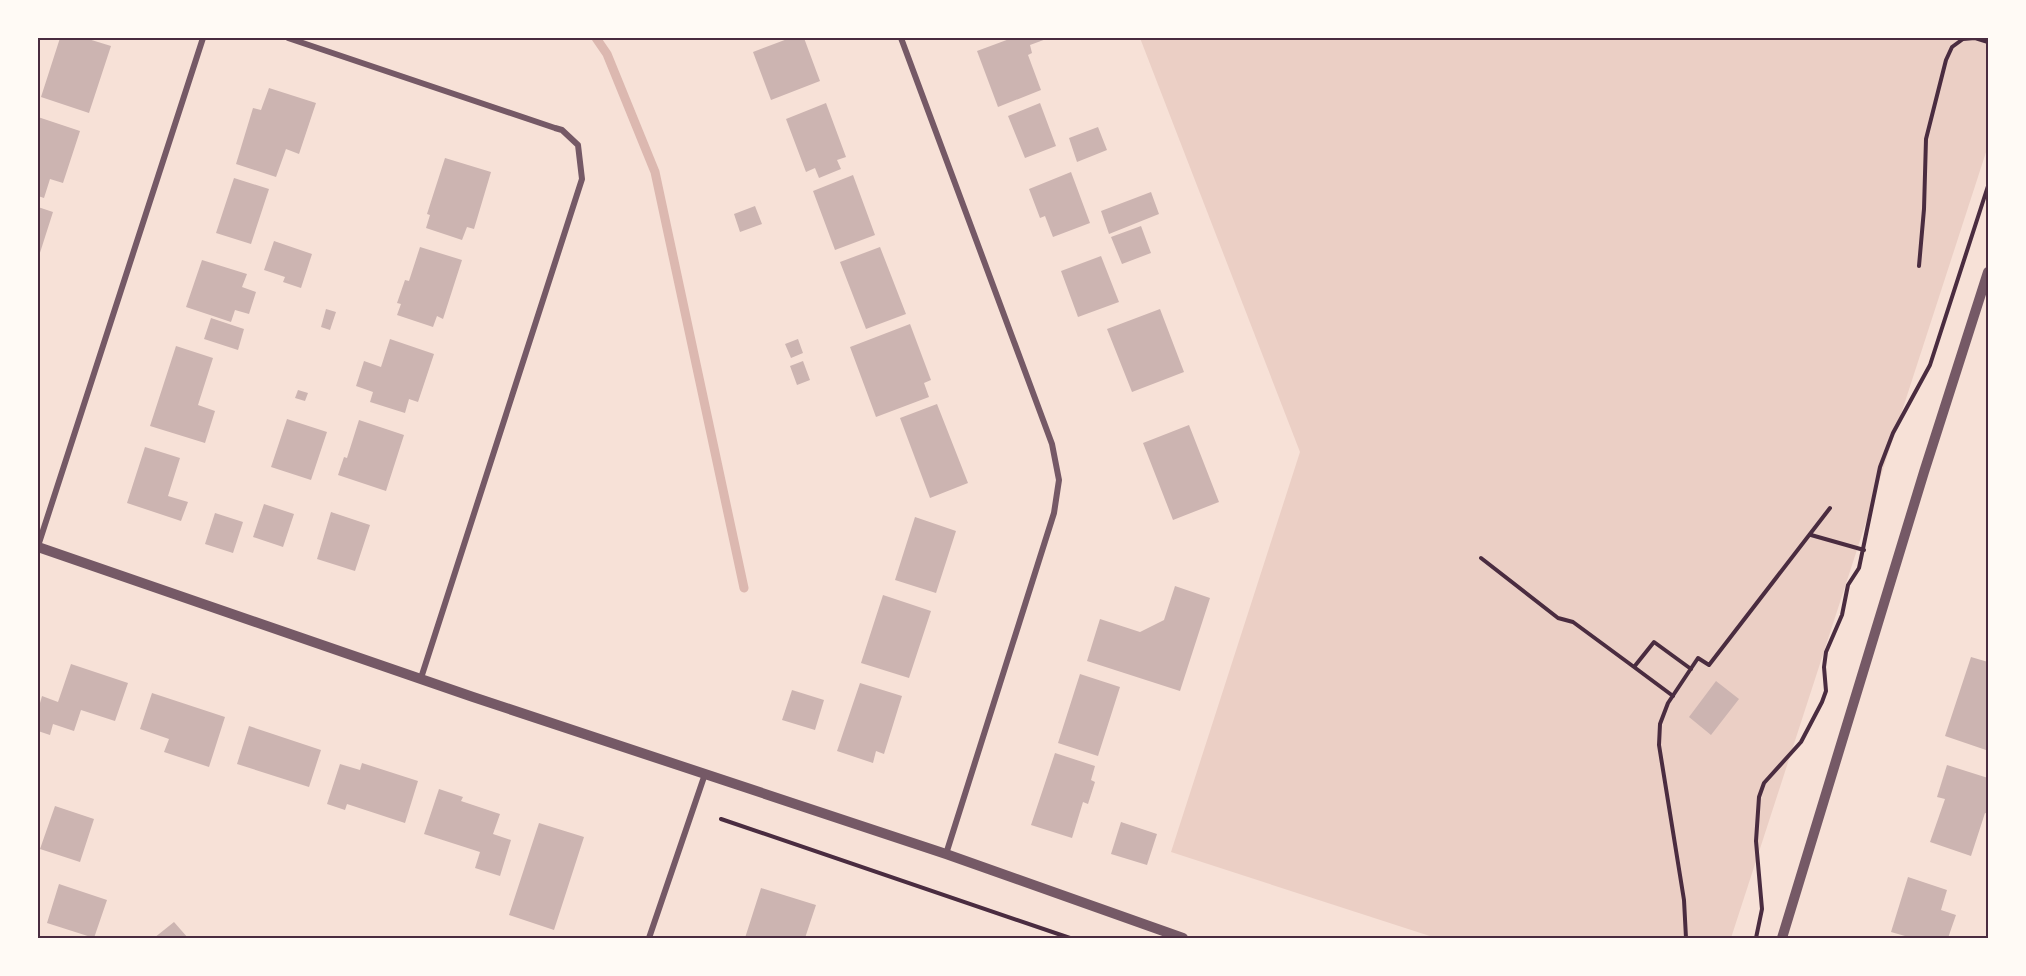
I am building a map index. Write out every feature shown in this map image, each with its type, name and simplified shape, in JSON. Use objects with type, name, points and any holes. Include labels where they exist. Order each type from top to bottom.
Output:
[{"type":"street","points":[[203,38],[38,547],[473,697],[946,854],[1183,939]]},
{"type":"street","points":[[288,38],[562,130],[578,145],[582,180],[421,678]]},
{"type":"street","points":[[901,38],[1052,444],[1059,480],[1054,513],[946,854]]},
{"type":"street","points":[[1782,939],[1924,472],[1989,272]]},
{"type":"street","points":[[649,939],[705,774]]},
{"type":"path","points":[[1919,266],[1924,209],[1926,139],[1947,60],[1952,47],[1963,39],[1975,38],[1989,42]]},
{"type":"path","points":[[1756,939],[1762,909],[1756,841],[1759,797],[1764,783],[1801,742],[1822,702],[1826,691],[1824,668],[1826,652],[1842,615],[1848,585],[1859,568],[1880,467],[1893,433],[1930,365],[1989,186]]},
{"type":"path","points":[[1686,939],[1684,900],[1659,745],[1660,724],[1673,696],[1698,658],[1709,665],[1830,508]]},
{"type":"path","points":[[1811,535],[1864,550]]},
{"type":"path","points":[[1481,558],[1558,618],[1574,622],[1673,696]]},
{"type":"path","points":[[1634,667],[1654,642],[1691,669]]},
{"type":"path","points":[[721,819],[1070,939]]},
{"type":"shaded area","points":[[1140,38],[1988,38],[1988,146],[1731,938],[1436,938],[1171,852],[1300,452]]},
{"type":"building","points":[[60,38],[85,38],[111,46],[89,113],[41,97]]},
{"type":"building","points":[[790,38],[804,38],[820,81],[771,100],[753,52]]},
{"type":"building","points":[[1012,38],[1049,38],[1030,45],[1032,53],[1028,55],[1041,90],[998,107],[977,51]]},
{"type":"building","points":[[269,88],[316,103],[299,154],[286,149],[276,177],[236,164],[253,108],[261,110]]},
{"type":"building","points":[[826,103],[846,157],[837,160],[841,169],[819,178],[815,168],[806,172],[786,119]]},
{"type":"building","points":[[1040,103],[1056,146],[1025,158],[1008,116]]},
{"type":"building","points":[[38,117],[80,131],[63,183],[50,179],[44,198],[38,196]]},
{"type":"building","points":[[1098,127],[1107,150],[1077,162],[1069,138]]},
{"type":"building","points":[[445,158],[491,172],[474,229],[467,227],[462,240],[426,228],[430,215],[427,214]]},
{"type":"building","points":[[1071,172],[1090,223],[1053,237],[1045,216],[1040,218],[1029,189]]},
{"type":"building","points":[[853,175],[875,235],[835,250],[813,191]]},
{"type":"building","points":[[234,178],[269,189],[251,244],[216,233]]},
{"type":"building","points":[[1151,192],[1159,214],[1109,234],[1101,211]]},
{"type":"building","points":[[755,206],[762,224],[740,232],[734,214]]},
{"type":"building","points":[[38,207],[53,212],[38,259]]},
{"type":"building","points":[[1141,226],[1151,253],[1122,264],[1111,237]]},
{"type":"building","points":[[274,241],[312,254],[301,288],[283,282],[285,277],[264,270]]},
{"type":"building","points":[[420,247],[462,260],[443,319],[437,316],[433,327],[397,315],[401,304],[397,303],[405,280],[409,281]]},
{"type":"building","points":[[880,247],[906,314],[866,329],[840,262]]},
{"type":"building","points":[[1101,256],[1119,302],[1078,317],[1061,271]]},
{"type":"building","points":[[202,260],[247,274],[242,287],[256,292],[249,314],[235,310],[231,322],[186,307]]},
{"type":"building","points":[[326,309],[336,312],[330,330],[321,327]]},
{"type":"building","points":[[1160,309],[1184,372],[1132,392],[1107,329]]},
{"type":"building","points":[[211,318],[244,329],[238,350],[204,339]]},
{"type":"building","points":[[910,324],[931,380],[924,383],[929,397],[876,417],[850,347]]},
{"type":"building","points":[[390,339],[434,354],[418,402],[409,399],[405,413],[370,402],[373,392],[356,386],[364,361],[381,367]]},
{"type":"building","points":[[798,339],[803,353],[791,358],[785,344]]},
{"type":"building","points":[[176,346],[213,358],[198,405],[215,411],[205,443],[150,426]]},
{"type":"building","points":[[803,361],[810,380],[797,385],[790,366]]},
{"type":"building","points":[[298,390],[308,393],[305,401],[295,398]]},
{"type":"building","points":[[937,404],[968,483],[930,498],[900,418]]},
{"type":"building","points":[[287,419],[327,432],[311,480],[271,467]]},
{"type":"building","points":[[359,420],[404,435],[386,491],[338,475],[344,457],[347,458]]},
{"type":"building","points":[[1189,425],[1219,502],[1173,520],[1143,443]]},
{"type":"building","points":[[145,447],[180,458],[168,496],[188,502],[181,521],[127,503]]},
{"type":"building","points":[[264,504],[294,514],[283,547],[253,537]]},
{"type":"building","points":[[331,512],[370,525],[355,571],[317,559]]},
{"type":"building","points":[[215,513],[243,522],[233,553],[205,544]]},
{"type":"building","points":[[915,517],[956,531],[936,593],[895,580]]},
{"type":"building","points":[[1175,586],[1210,598],[1180,691],[1087,661],[1100,619],[1140,632],[1164,620]]},
{"type":"building","points":[[883,595],[931,611],[909,678],[861,663]]},
{"type":"building","points":[[1971,657],[1988,662],[1986,750],[1945,736]]},
{"type":"building","points":[[71,664],[128,683],[115,721],[81,710],[74,731],[53,724],[50,735],[38,731],[38,710],[42,696],[58,702]]},
{"type":"building","points":[[1080,674],[1120,687],[1098,756],[1058,743]]},
{"type":"building","points":[[1716,681],[1739,699],[1711,735],[1689,717]]},
{"type":"building","points":[[860,683],[902,696],[884,754],[876,751],[873,763],[837,751]]},
{"type":"building","points":[[792,690],[824,700],[815,730],[782,720]]},
{"type":"building","points":[[152,693],[225,717],[209,767],[164,752],[169,739],[140,729]]},
{"type":"building","points":[[249,726],[321,750],[309,787],[237,764]]},
{"type":"building","points":[[1055,753],[1095,766],[1091,780],[1095,782],[1088,804],[1083,802],[1072,838],[1031,825]]},
{"type":"building","points":[[362,763],[418,781],[405,823],[347,804],[345,810],[327,804],[340,764],[360,770]]},
{"type":"building","points":[[1947,765],[1988,778],[1988,814],[1985,813],[1971,856],[1930,842],[1945,799],[1937,797]]},
{"type":"building","points":[[439,789],[463,797],[461,801],[500,814],[493,834],[511,840],[500,876],[475,868],[480,852],[424,834]]},
{"type":"building","points":[[55,806],[94,819],[80,862],[40,849]]},
{"type":"building","points":[[1121,822],[1157,834],[1147,865],[1111,854]]},
{"type":"building","points":[[539,823],[584,837],[554,930],[509,915]]},
{"type":"building","points":[[1908,877],[1947,890],[1941,910],[1956,915],[1948,938],[1912,938],[1891,932]]},
{"type":"building","points":[[59,884],[107,900],[94,938],[47,923]]},
{"type":"building","points":[[761,888],[816,905],[805,938],[745,938]]},
{"type":"building","points":[[174,922],[188,938],[154,938]]},
{"type":"waterway","points":[[596,38],[607,54],[655,172],[744,588]]}]
